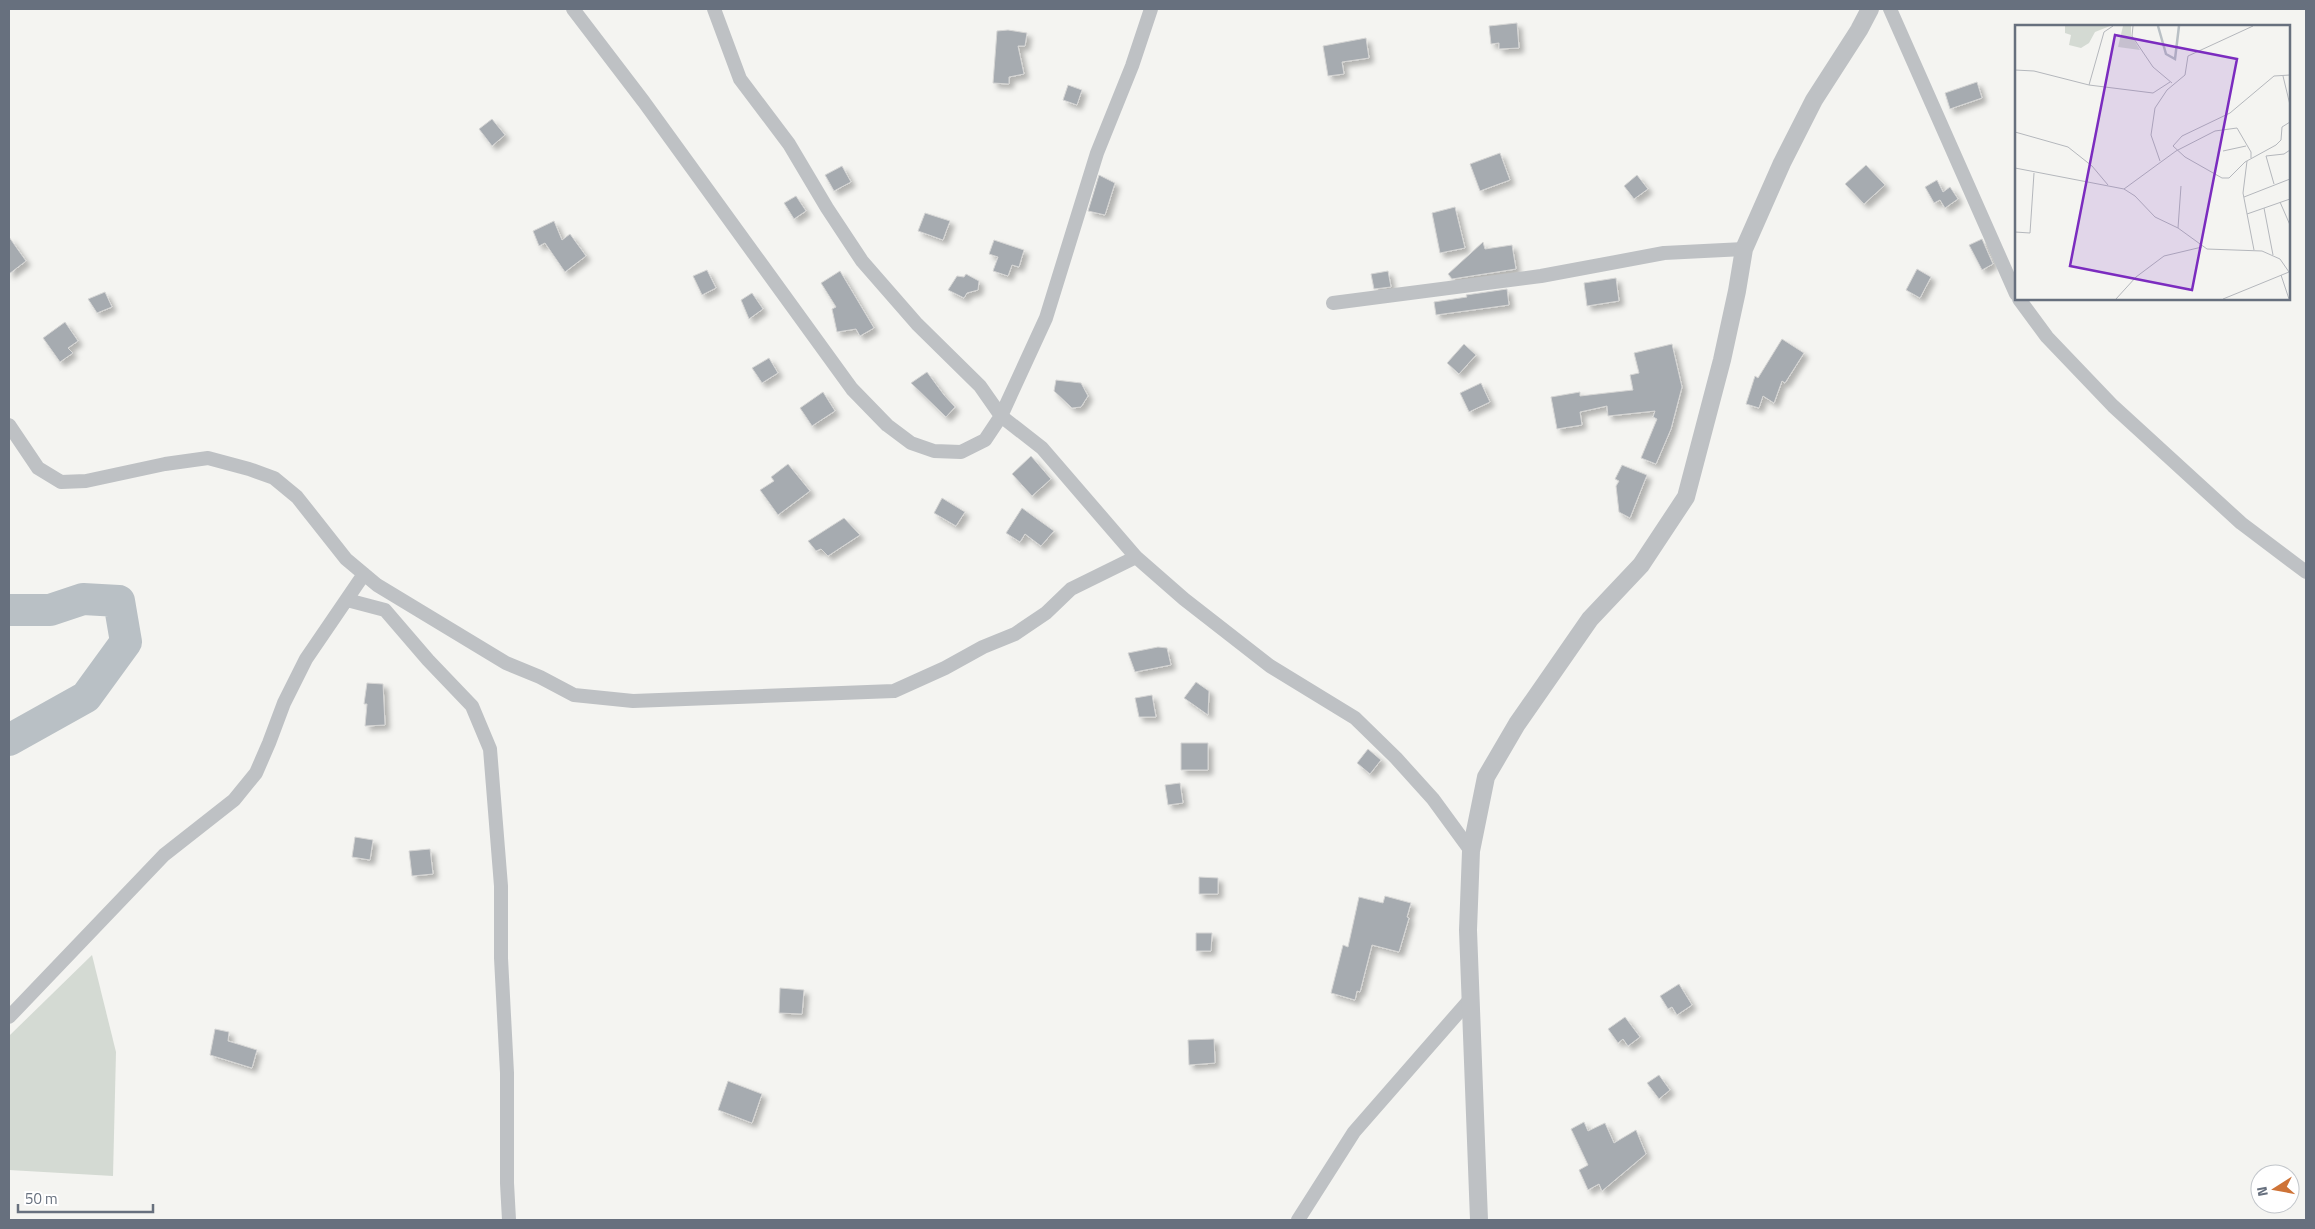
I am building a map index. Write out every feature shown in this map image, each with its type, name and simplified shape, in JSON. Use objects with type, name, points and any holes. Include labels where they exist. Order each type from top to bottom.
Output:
[{"type":"street","points":[[573,9],[644,102],[852,389],[887,425],[911,443],[934,451],[962,452],[985,440],[1001,416],[1046,318],[1097,153],[1132,66],[1151,9]]},
{"type":"street","points":[[714,9],[740,80],[790,144],[827,208],[862,261],[917,324],[980,386],[1001,416],[1042,448],[1136,557],[1184,599],[1263,661],[1355,718],[1396,758],[1433,800],[1471,851]]},
{"type":"street","points":[[1479,1220],[1468,930],[1471,851],[1486,777],[1517,724],[1590,619],[1641,565],[1686,496],[1738,292],[1744,249],[1782,163],[1814,100],[1859,30],[1870,9]]},
{"type":"street","points":[[1890,9],[2015,292]]},
{"type":"street","points":[[1333,303],[1541,276],[1664,253],[1744,249]]},
{"type":"street","points":[[2020,300],[2047,337],[2112,406],[2241,523],[2306,572]]},
{"type":"street","points":[[9,425],[38,468],[61,482],[86,481],[164,464],[208,458],[274,478],[296,497],[346,560],[364,574],[431,619],[506,662],[540,677],[574,696],[633,701],[894,691],[945,668],[983,647],[1015,634],[1046,613],[1070,589],[1136,557]]},
{"type":"street","points":[[9,1017],[164,855],[234,800],[256,773],[284,703],[306,659],[364,574]]},
{"type":"street","points":[[347,600],[384,610],[472,706],[490,749],[501,886],[501,958],[507,1074],[507,1183],[510,1220]]},
{"type":"street","points":[[1298,1220],[1354,1132],[1472,997]]},
{"type":"shaded area","points":[[92,955],[116,1052],[113,1176],[9,1170],[9,1036]]},
{"type":"building","points":[[1517,23],[1519,48],[1499,49],[1499,43],[1491,44],[1489,26]]},
{"type":"building","points":[[1008,30],[1027,33],[1025,46],[1018,46],[1024,74],[1009,77],[1009,84],[993,83],[997,31]]},
{"type":"building","points":[[1366,38],[1369,58],[1342,62],[1344,74],[1328,76],[1323,46]]},
{"type":"building","points":[[1977,82],[1982,98],[1950,109],[1945,93]]},
{"type":"building","points":[[1068,85],[1082,90],[1077,105],[1063,100]]},
{"type":"building","points":[[492,119],[505,135],[492,146],[479,129]]},
{"type":"building","points":[[1500,153],[1510,180],[1480,191],[1470,164]]},
{"type":"building","points":[[1866,165],[1885,185],[1864,204],[1845,184]]},
{"type":"building","points":[[842,166],[851,182],[834,191],[825,175]]},
{"type":"building","points":[[1099,175],[1115,183],[1105,215],[1088,211]]},
{"type":"building","points":[[1637,175],[1648,189],[1634,199],[1624,186]]},
{"type":"building","points":[[1937,180],[1943,192],[1950,187],[1958,199],[1945,208],[1940,200],[1934,203],[1925,187]]},
{"type":"building","points":[[796,196],[806,211],[794,219],[784,203]]},
{"type":"building","points":[[1455,207],[1465,248],[1440,253],[1432,213]]},
{"type":"building","points":[[925,213],[950,221],[943,240],[918,231]]},
{"type":"building","points":[[554,221],[562,240],[570,234],[586,256],[565,272],[545,243],[539,246],[533,231]]},
{"type":"building","points":[[9,237],[26,261],[9,274]]},
{"type":"building","points":[[1982,239],[1993,264],[1982,270],[1969,245]]},
{"type":"building","points":[[994,240],[1024,250],[1019,267],[1012,265],[1008,276],[993,271],[998,257],[989,254]]},
{"type":"building","points":[[1483,242],[1485,249],[1512,245],[1516,269],[1452,279],[1448,274]]},
{"type":"building","points":[[1917,269],[1931,277],[1920,298],[1906,290]]},
{"type":"building","points":[[707,270],[716,288],[702,295],[693,276]]},
{"type":"building","points":[[840,271],[874,328],[860,336],[856,329],[837,332],[832,309],[836,307],[821,283]]},
{"type":"building","points":[[1388,271],[1391,287],[1374,289],[1371,274]]},
{"type":"building","points":[[966,274],[979,281],[978,290],[967,293],[964,298],[948,290],[957,276],[964,277]]},
{"type":"building","points":[[1616,278],[1619,301],[1587,306],[1584,283]]},
{"type":"building","points":[[1507,289],[1509,305],[1436,315],[1434,302]]},
{"type":"building","points":[[105,292],[112,307],[97,313],[88,299]]},
{"type":"building","points":[[752,293],[763,309],[749,319],[741,300]]},
{"type":"building","points":[[65,322],[78,341],[68,348],[73,353],[60,362],[43,338]]},
{"type":"building","points":[[1782,339],[1804,353],[1785,383],[1782,381],[1774,403],[1763,396],[1759,408],[1746,404],[1755,376],[1758,378]]},
{"type":"building","points":[[1464,344],[1476,355],[1459,374],[1447,363]]},
{"type":"building","points":[[1672,344],[1682,387],[1671,429],[1656,464],[1641,458],[1657,419],[1653,417],[1655,411],[1608,416],[1607,406],[1580,412],[1582,425],[1557,429],[1551,397],[1580,392],[1580,396],[1633,390],[1630,375],[1639,373],[1634,353]]},
{"type":"building","points":[[769,358],[778,373],[762,383],[752,368]]},
{"type":"building","points":[[927,372],[955,407],[946,417],[911,383]]},
{"type":"building","points":[[1056,380],[1081,383],[1088,396],[1081,407],[1072,408],[1054,391]]},
{"type":"building","points":[[1481,383],[1490,402],[1469,412],[1460,393]]},
{"type":"building","points":[[823,392],[835,411],[812,426],[800,408]]},
{"type":"building","points":[[1031,456],[1051,479],[1032,496],[1012,474]]},
{"type":"building","points":[[788,464],[810,491],[778,515],[760,490],[774,481],[771,477]]},
{"type":"building","points":[[1622,465],[1647,475],[1630,518],[1619,512],[1616,486],[1619,481],[1615,479]]},
{"type":"building","points":[[942,498],[965,512],[956,526],[934,513]]},
{"type":"building","points":[[1022,508],[1054,531],[1041,546],[1025,534],[1020,542],[1006,533]]},
{"type":"building","points":[[844,518],[860,535],[828,556],[821,549],[816,551],[808,541]]},
{"type":"building","points":[[1158,647],[1167,648],[1171,665],[1135,672],[1128,653]]},
{"type":"building","points":[[1196,682],[1209,691],[1208,715],[1184,698]]},
{"type":"building","points":[[367,683],[383,684],[385,725],[365,726],[367,704],[364,704]]},
{"type":"building","points":[[1152,695],[1156,717],[1139,717],[1135,698]]},
{"type":"building","points":[[1181,743],[1208,743],[1208,770],[1181,770]]},
{"type":"building","points":[[1368,749],[1381,760],[1370,774],[1357,763]]},
{"type":"building","points":[[1180,783],[1183,803],[1168,805],[1165,785]]},
{"type":"building","points":[[355,837],[373,840],[370,860],[352,857]]},
{"type":"building","points":[[430,849],[433,874],[412,876],[409,851]]},
{"type":"building","points":[[1199,877],[1218,878],[1218,894],[1199,894]]},
{"type":"building","points":[[1385,896],[1411,903],[1407,917],[1409,918],[1399,952],[1372,945],[1360,992],[1357,991],[1355,1000],[1331,993],[1343,945],[1348,947],[1359,897],[1383,903]]},
{"type":"building","points":[[1196,933],[1212,933],[1211,951],[1196,951]]},
{"type":"building","points":[[1679,984],[1692,1005],[1677,1015],[1672,1007],[1668,1009],[1660,996]]},
{"type":"building","points":[[780,988],[804,990],[802,1014],[779,1013]]},
{"type":"building","points":[[1625,1017],[1640,1037],[1628,1046],[1623,1039],[1618,1043],[1608,1029]]},
{"type":"building","points":[[215,1029],[229,1032],[228,1041],[257,1050],[252,1068],[210,1055]]},
{"type":"building","points":[[1214,1039],[1215,1063],[1189,1065],[1188,1040]]},
{"type":"building","points":[[1659,1075],[1670,1090],[1659,1099],[1647,1083]]},
{"type":"building","points":[[728,1081],[762,1094],[752,1123],[718,1110]]},
{"type":"building","points":[[1584,1122],[1588,1131],[1605,1123],[1614,1143],[1636,1130],[1646,1154],[1602,1191],[1599,1184],[1588,1190],[1579,1170],[1588,1165],[1571,1129]]},
{"type":"waterway","points":[[9,610],[50,610],[83,599],[119,601],[126,642],[86,697],[9,740]]}]
